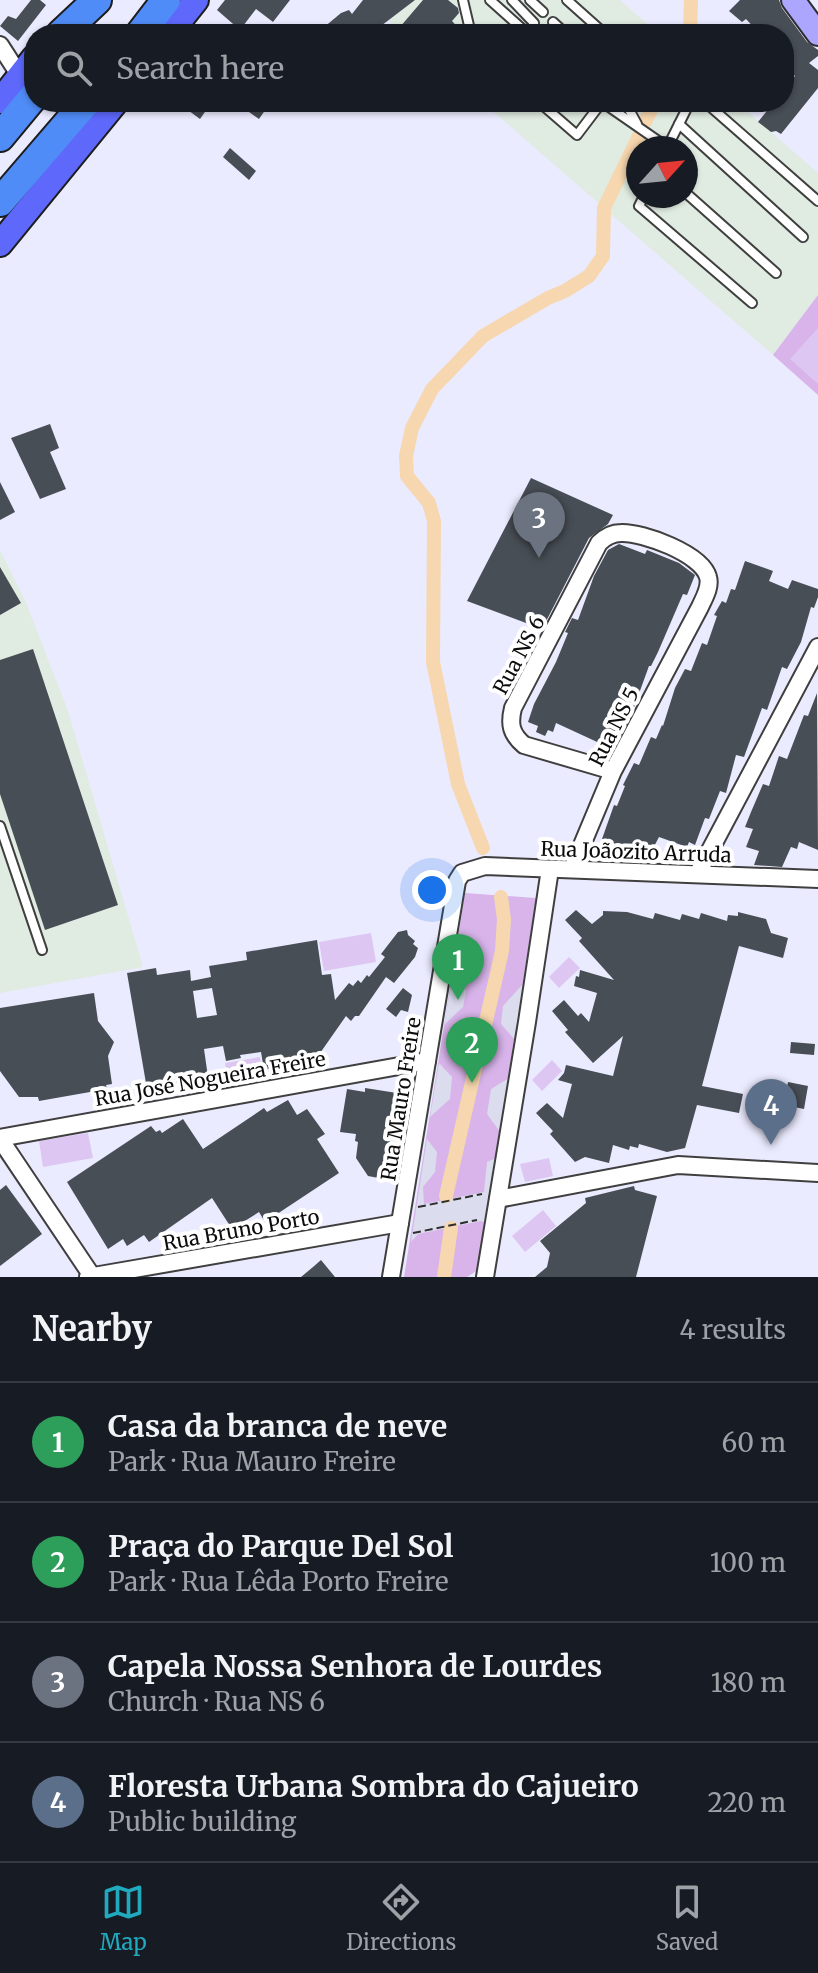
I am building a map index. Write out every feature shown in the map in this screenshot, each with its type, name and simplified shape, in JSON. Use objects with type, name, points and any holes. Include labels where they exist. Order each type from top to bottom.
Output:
[{"type":"highway","points":[[72,24],[97,0]]},
{"type":"highway","points":[[91,24],[109,0]]},
{"type":"highway","points":[[148,24],[166,0]]},
{"type":"highway","points":[[0,137],[24,87]]},
{"type":"highway","points":[[0,202],[77,112]]},
{"type":"main road","points":[[60,24],[79,0]]},
{"type":"main road","points":[[177,24],[196,0]]},
{"type":"main road","points":[[0,101],[24,81]]},
{"type":"main road","points":[[0,244],[108,112]]},
{"type":"street","points":[[793,0],[818,34]]},
{"type":"street","points":[[0,45],[24,71]]},
{"type":"street","name":"Rua NS 5","points":[[572,869],[613,771],[700,607],[710,582],[707,572],[696,560],[647,536],[622,532],[599,543]]},
{"type":"street","name":"Rua NS 6","points":[[599,543],[513,708],[510,724],[516,738],[524,745],[613,771]]},
{"type":"street","points":[[698,873],[818,647]]},
{"type":"street","name":"Rua Joãozito Arruda","points":[[457,881],[462,873],[485,866],[818,879]]},
{"type":"street","points":[[485,1277],[494,1195],[550,869]]},
{"type":"street","name":"Rua Mauro Freire","points":[[391,1277],[406,1228],[427,1061],[457,881]]},
{"type":"street","name":"Rua José Nogueira Freire","points":[[0,1138],[427,1061]]},
{"type":"street","points":[[0,1138],[91,1277]]},
{"type":"street","points":[[494,1195],[678,1165],[818,1173]]},
{"type":"street","name":"Rua Bruno Porto","points":[[91,1277],[406,1228]]},
{"type":"lane","points":[[463,0],[469,24]]},
{"type":"lane","points":[[490,0],[517,24]]},
{"type":"lane","points":[[512,0],[534,23]]},
{"type":"lane","points":[[530,0],[543,12]]},
{"type":"lane","points":[[567,0],[594,24]]},
{"type":"lane","points":[[551,112],[577,135],[594,112]]},
{"type":"lane","points":[[617,112],[651,136]]},
{"type":"lane","points":[[630,112],[637,125]]},
{"type":"lane","points":[[673,136],[685,112]]},
{"type":"lane","points":[[716,112],[818,201]]},
{"type":"lane","points":[[679,124],[803,237]]},
{"type":"lane","points":[[698,204],[776,273]]},
{"type":"lane","points":[[641,208],[752,303]]},
{"type":"lane","points":[[0,826],[42,950]]},
{"type":"path","points":[[416,1207],[494,1195]]},
{"type":"path","points":[[406,1228],[487,1218]]},
{"type":"shaded area","points":[[365,0],[620,0],[648,24],[393,24]]},
{"type":"shaded area","points":[[494,112],[748,112],[818,173],[818,295],[773,355]]},
{"type":"shaded area","points":[[818,295],[818,395],[773,355]]},
{"type":"shaded area","points":[[818,328],[818,384],[790,359]]},
{"type":"shaded area","points":[[0,550],[25,600],[68,711],[143,967],[0,993]]},
{"type":"shaded area","points":[[465,893],[536,898],[478,1270],[467,1277],[404,1277]]},
{"type":"shaded area","points":[[371,933],[376,962],[324,971],[319,942]]},
{"type":"shaded area","points":[[569,957],[580,968],[559,988],[549,977]]},
{"type":"shaded area","points":[[453,974],[466,991],[463,1007],[444,1025]]},
{"type":"shaded area","points":[[523,984],[515,1040],[501,1024],[503,1006]]},
{"type":"shaded area","points":[[260,1057],[263,1076],[228,1082],[225,1063]]},
{"type":"shaded area","points":[[552,1060],[562,1071],[542,1091],[532,1080]]},
{"type":"shaded area","points":[[439,1063],[452,1077],[450,1099],[430,1117]]},
{"type":"shaded area","points":[[509,1078],[500,1132],[487,1114],[491,1089]]},
{"type":"shaded area","points":[[88,1133],[93,1158],[43,1167],[39,1141]]},
{"type":"shaded area","points":[[427,1139],[437,1152],[435,1172],[423,1187],[424,1204],[484,1192],[487,1162],[496,1158],[486,1223],[481,1221],[418,1234],[411,1242]]},
{"type":"shaded area","points":[[549,1158],[553,1176],[525,1182],[520,1164]]},
{"type":"shaded area","points":[[543,1210],[556,1226],[525,1252],[512,1236]]},
{"type":"building","points":[[31,0],[40,0],[46,5],[31,24],[24,24],[24,33],[18,41],[0,26],[8,16],[16,19]]},
{"type":"building","points":[[225,0],[290,0],[273,22],[256,9],[245,24],[233,24],[217,10]]},
{"type":"building","points":[[363,0],[415,0],[384,24],[328,24],[341,13],[349,10],[352,14]]},
{"type":"building","points":[[423,0],[448,0],[458,8],[459,13],[452,21],[455,24],[403,24]]},
{"type":"building","points":[[740,0],[779,0],[794,24],[751,24],[746,19],[742,22],[729,11]]},
{"type":"building","points":[[794,24],[807,42],[818,50],[818,56],[809,63],[818,70],[818,88],[781,134],[771,132],[758,122],[766,112],[794,112]]},
{"type":"building","points":[[191,112],[205,112],[200,119]]},
{"type":"building","points":[[249,112],[264,112],[259,119]]},
{"type":"building","points":[[230,148],[256,171],[249,180],[223,157]]},
{"type":"building","points":[[50,424],[59,448],[50,452],[66,489],[40,499],[11,438]]},
{"type":"building","points":[[531,478],[613,515],[608,524],[589,538],[542,629],[467,601]]},
{"type":"building","points":[[0,482],[15,512],[0,520]]},
{"type":"building","points":[[619,544],[645,554],[647,550],[679,563],[695,575],[687,595],[683,594],[618,738],[613,736],[608,747],[556,723],[553,732],[548,730],[545,736],[536,732],[538,726],[528,722],[534,704],[556,662],[572,618],[578,620],[594,576],[608,550]]},
{"type":"building","points":[[745,561],[773,571],[769,581],[788,589],[792,580],[818,589],[818,597],[814,608],[811,607],[801,642],[787,669],[782,667],[767,710],[762,708],[744,757],[736,755],[726,793],[720,791],[695,845],[689,842],[687,847],[659,837],[648,858],[623,855],[626,848],[602,839],[614,805],[617,806],[634,763],[639,765],[651,737],[656,739],[663,726],[675,688],[685,669],[691,671],[702,643],[707,645],[717,616],[714,615],[722,601],[726,603],[731,589],[735,590]]},
{"type":"building","points":[[0,567],[21,603],[0,615]]},
{"type":"building","points":[[33,649],[118,905],[45,930],[0,794],[0,660]]},
{"type":"building","points":[[817,693],[818,850],[799,842],[797,849],[791,847],[782,867],[754,865],[759,851],[746,847],[753,829],[745,827],[763,784],[769,786],[779,756],[787,759],[804,715],[808,716]]},
{"type":"building","points":[[576,910],[592,924],[603,915],[603,911],[627,912],[653,919],[655,913],[680,920],[682,914],[699,919],[701,913],[727,921],[728,915],[738,916],[738,912],[766,919],[771,933],[788,938],[783,958],[739,946],[702,1086],[743,1094],[739,1113],[697,1105],[685,1148],[667,1152],[639,1144],[638,1148],[630,1146],[629,1150],[613,1145],[609,1163],[585,1157],[575,1162],[536,1113],[547,1103],[563,1118],[572,1084],[558,1080],[566,1065],[613,1076],[623,1036],[593,1063],[565,1032],[568,1030],[552,1011],[564,1000],[578,1016],[581,1013],[589,1022],[597,993],[574,986],[576,976],[579,977],[580,970],[614,980],[579,941],[582,938],[565,920]]},
{"type":"building","points":[[407,930],[415,941],[413,944],[418,948],[415,957],[394,983],[386,977],[359,1016],[351,1021],[346,1016],[318,1056],[314,1056],[301,1072],[282,1075],[280,1067],[264,1070],[261,1052],[226,1061],[223,1046],[204,1049],[208,1077],[147,1089],[127,973],[156,968],[157,975],[190,970],[191,981],[211,977],[209,966],[247,960],[246,952],[317,940],[322,975],[331,974],[335,1000],[349,983],[353,986],[358,980],[361,983],[367,975],[369,977],[385,957],[381,954],[398,932]],"holes":[[[212,988],[217,1015],[197,1018],[193,991]]]},
{"type":"building","points":[[403,988],[412,995],[408,1012],[401,1010],[396,1017],[386,1009]]},
{"type":"building","points":[[94,993],[98,1021],[114,1042],[108,1056],[112,1084],[106,1085],[107,1089],[39,1101],[38,1097],[19,1097],[0,1071],[0,1008]]},
{"type":"building","points":[[791,1042],[815,1044],[814,1055],[790,1053]]},
{"type":"building","points":[[788,1082],[808,1086],[804,1109],[784,1105]]},
{"type":"building","points":[[365,1088],[397,1093],[384,1179],[368,1176],[356,1158],[356,1134],[340,1132],[347,1089],[365,1092]]},
{"type":"building","points":[[288,1100],[297,1115],[307,1109],[325,1134],[317,1139],[339,1173],[265,1222],[259,1212],[232,1229],[212,1198],[149,1242],[144,1235],[127,1246],[123,1239],[108,1249],[67,1182],[151,1126],[162,1133],[183,1119],[203,1149],[264,1108],[267,1112]]},
{"type":"building","points":[[6,1185],[42,1234],[0,1266],[0,1190]]},
{"type":"building","points":[[634,1186],[635,1190],[657,1196],[636,1277],[535,1277],[547,1267],[550,1253],[540,1241],[586,1203],[585,1198]]},
{"type":"building","points":[[321,1260],[335,1277],[301,1277],[313,1267]]},
{"type":"waterway","points":[[690,24],[691,0]]},
{"type":"waterway","points":[[645,122],[650,112]]},
{"type":"waterway","points":[[483,848],[458,784],[433,662],[434,521],[429,503],[407,476],[406,456],[412,428],[432,389],[483,336],[589,276],[603,256],[604,208],[626,163]]},
{"type":"waterway","points":[[446,1196],[502,951],[504,919],[501,897]]},
{"type":"waterway","points":[[444,1277],[451,1228]]},
{"type":"place","name":"Capela Nossa Senhora de Lourdes","points":[[539,558]]},
{"type":"place","name":"Casa da branca de neve","points":[[458,1000]]},
{"type":"place","name":"Praça do Parque Del Sol","points":[[472,1083]]},
{"type":"place","name":"Floresta Urbana Sombra do Cajueiro","points":[[771,1145]]}]
